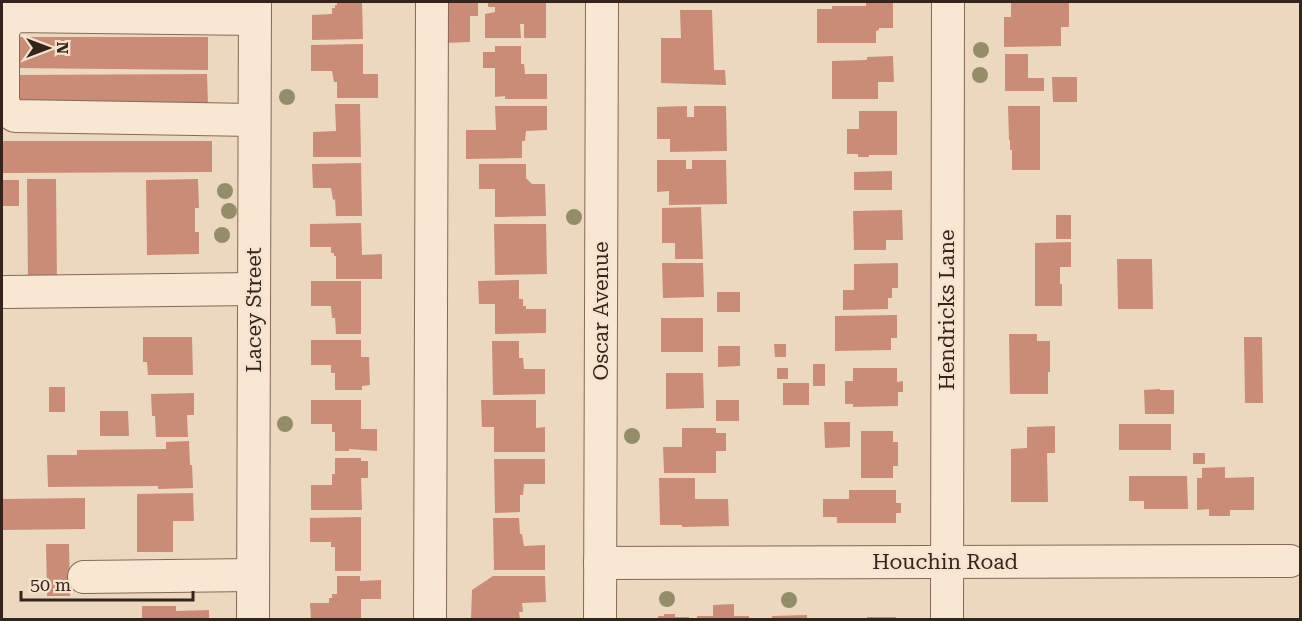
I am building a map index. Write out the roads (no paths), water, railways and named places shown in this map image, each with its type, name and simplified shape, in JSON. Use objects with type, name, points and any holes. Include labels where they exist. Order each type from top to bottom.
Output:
[{"type":"street","points":[[430,620],[432,2]]},
{"type":"street","name":"Oscar Avenue","points":[[600,620],[602,2]]},
{"type":"street","name":"Hendricks Lane","points":[[947,620],[948,2]]},
{"type":"street","points":[[254,120],[15,116],[6,110],[3,100],[3,30],[12,16],[255,10]]},
{"type":"street","name":"Lacey Street","points":[[253,620],[255,10]]},
{"type":"street","points":[[5,292],[254,289]]},
{"type":"street","name":"Houchin Road","points":[[600,563],[1290,561]]},
{"type":"street","points":[[84,577],[253,575]]}]
